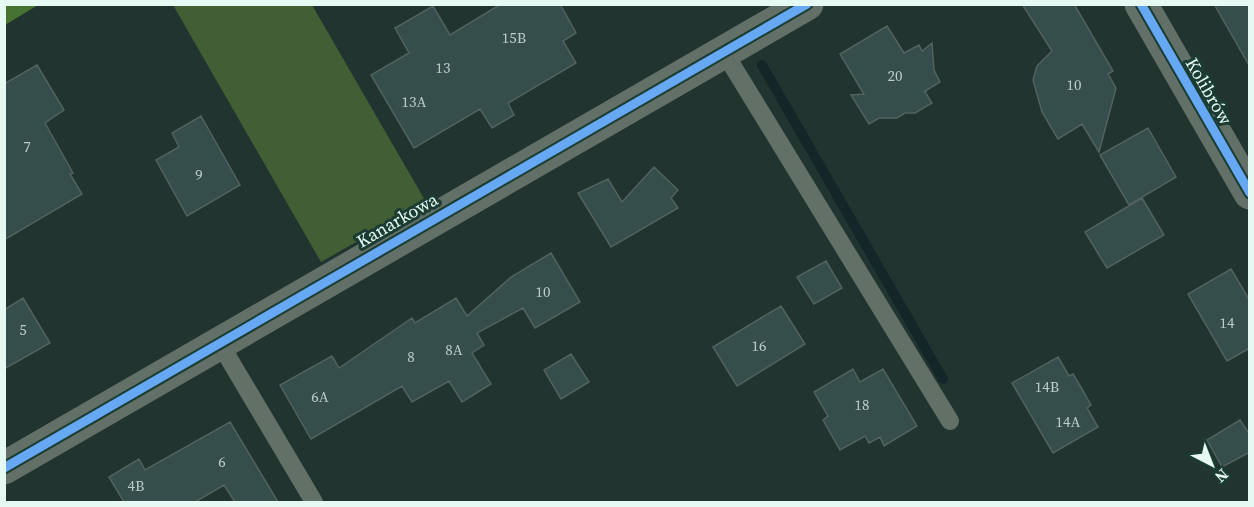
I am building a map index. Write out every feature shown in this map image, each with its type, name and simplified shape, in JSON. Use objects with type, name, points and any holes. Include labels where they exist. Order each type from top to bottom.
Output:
[{"type":"street","name":"Kanarkowa","points":[[4,468],[807,4]]},
{"type":"street","name":"Kolibrów","points":[[1141,4],[1250,193]]},
{"type":"lane","points":[[724,52],[950,421]]},
{"type":"lane","points":[[219,342],[314,502]]},
{"type":"green space","points":[[5,4],[38,4],[38,5],[5,25]]},
{"type":"green space","points":[[173,5],[312,5],[426,202],[321,262]]},
{"type":"building","points":[[501,4],[560,4],[576,33],[563,41],[576,63],[508,103],[514,115],[492,128],[480,109],[414,148],[371,75],[409,53],[395,28],[433,6],[450,35]]},
{"type":"building","points":[[1022,4],[1074,4],[1113,71],[1108,74],[1116,88],[1099,152],[1082,124],[1058,139],[1042,112],[1033,80],[1037,66],[1052,51]]},
{"type":"building","points":[[1214,4],[1250,4],[1250,67]]},
{"type":"building","points":[[887,26],[904,53],[919,45],[922,51],[932,43],[934,70],[940,82],[925,91],[932,103],[915,113],[905,113],[897,118],[879,118],[869,124],[851,95],[864,94],[840,54]]},
{"type":"building","points":[[37,65],[64,110],[45,123],[82,194],[4,240],[4,84]]},
{"type":"building","points":[[201,116],[240,185],[187,216],[156,160],[179,147],[172,133]]},
{"type":"building","points":[[1148,128],[1176,177],[1129,205],[1100,155]]},
{"type":"building","points":[[654,167],[678,190],[671,198],[678,208],[611,247],[578,193],[608,179],[622,202]]},
{"type":"building","points":[[1142,198],[1164,235],[1107,268],[1085,232]]},
{"type":"building","points":[[551,253],[580,302],[535,328],[523,308],[477,333],[484,345],[472,353],[491,384],[462,402],[449,381],[412,402],[402,386],[311,439],[280,385],[332,356],[339,368],[412,318],[415,323],[456,298],[467,316],[511,277]]},
{"type":"building","points":[[826,261],[842,288],[814,304],[797,277]]},
{"type":"building","points":[[1231,269],[1250,301],[1250,348],[1227,361],[1188,294]]},
{"type":"building","points":[[23,298],[50,343],[4,369],[4,310]]},
{"type":"building","points":[[781,306],[805,344],[737,386],[713,347]]},
{"type":"building","points":[[571,354],[589,382],[561,399],[544,370]]},
{"type":"building","points":[[1058,357],[1069,376],[1073,374],[1082,389],[1091,405],[1087,408],[1098,427],[1053,453],[1012,383]]},
{"type":"building","points":[[853,369],[860,382],[883,369],[917,426],[884,446],[880,437],[869,443],[865,436],[840,450],[823,420],[828,416],[814,392]]},
{"type":"building","points":[[1240,420],[1250,435],[1250,452],[1222,467],[1207,440]]},
{"type":"building","points":[[230,422],[278,502],[235,502],[224,485],[195,502],[124,502],[109,477],[139,459],[145,470]]},
{"type":"waterway","points":[[762,65],[943,379]]},
{"type":"cycle path","points":[[4,468],[807,4]]},
{"type":"cycle path","points":[[1141,4],[1250,193]]}]
